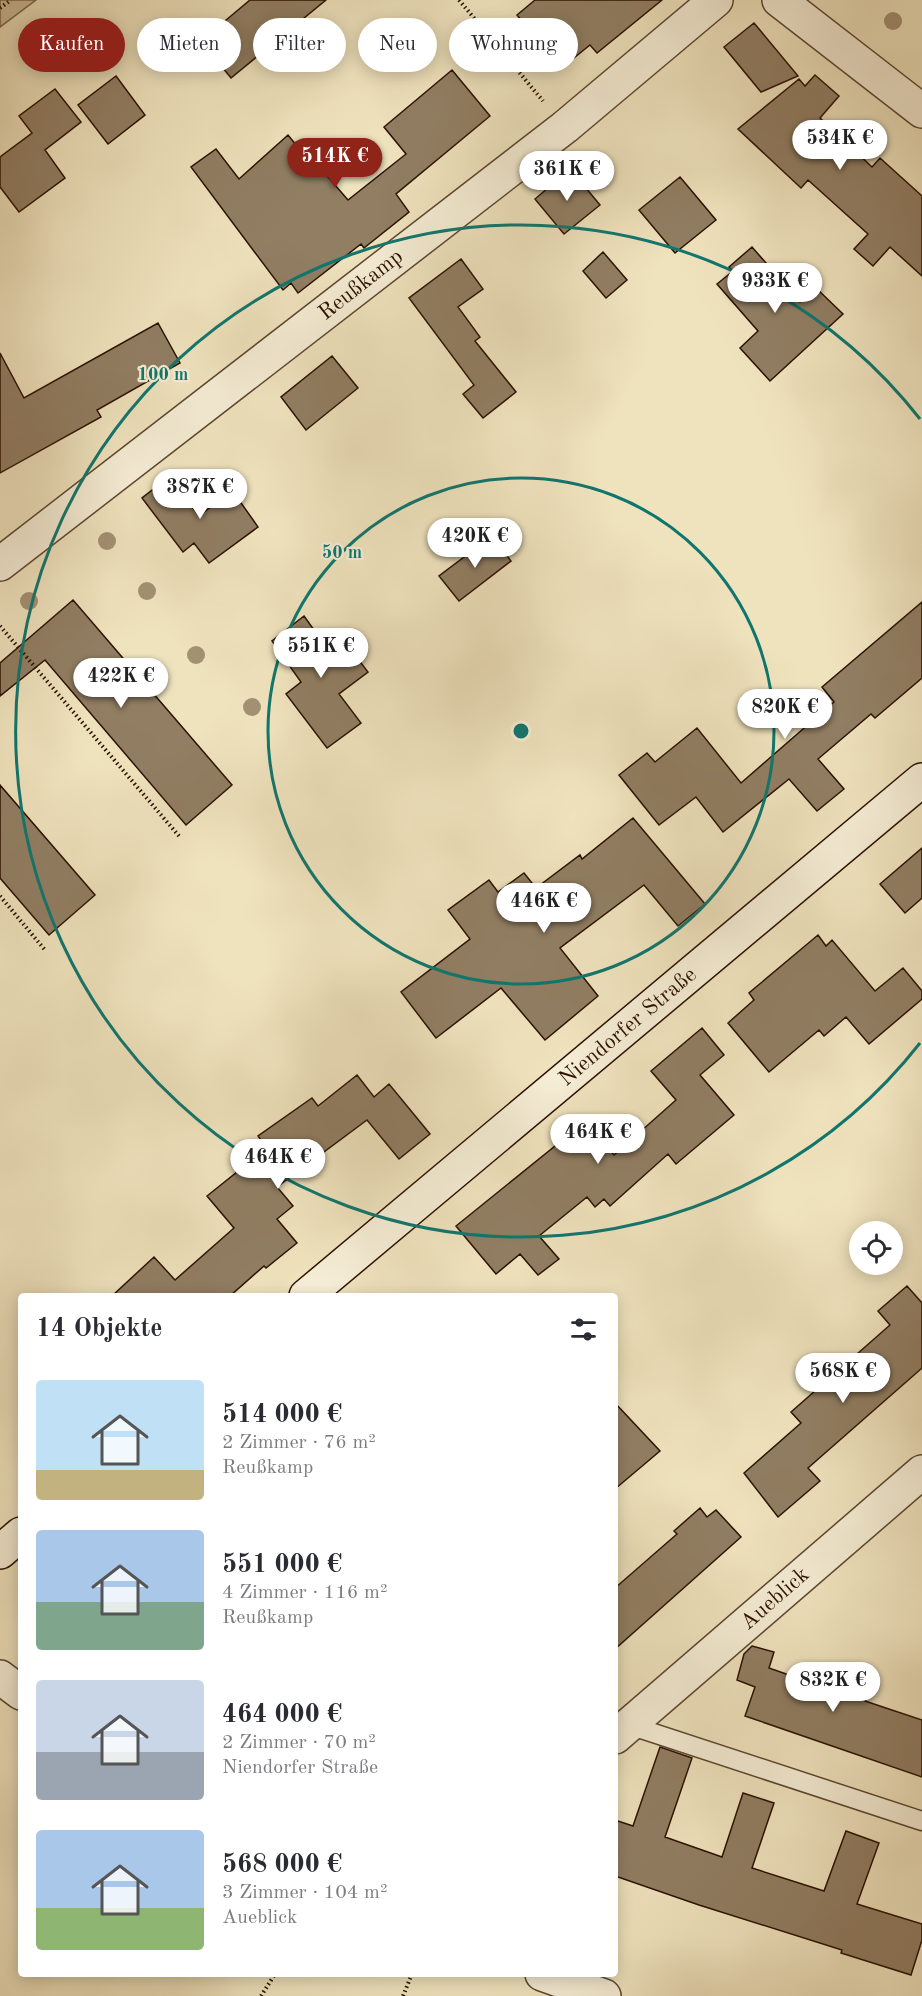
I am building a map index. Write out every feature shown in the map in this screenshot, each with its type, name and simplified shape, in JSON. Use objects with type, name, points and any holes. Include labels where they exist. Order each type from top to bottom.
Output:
[{"type":"street","name":"Reußkamp","points":[[0,564],[565,127],[716,0]]},
{"type":"street","points":[[779,0],[922,111]]},
{"type":"street","name":"Niendorfer Straße","points":[[310,1293],[922,780]]},
{"type":"street","name":"Aueblick","points":[[622,1731],[922,1472]]},
{"type":"street","points":[[0,1552],[18,1537]]},
{"type":"street","points":[[0,1677],[18,1691]]},
{"type":"street","points":[[550,1977],[604,1996]]},
{"type":"lane","name":"Aueblick","points":[[622,1731],[922,1821]]},
{"type":"path","points":[[0,8],[11,0]]},
{"type":"path","points":[[459,0],[565,127]]},
{"type":"path","points":[[1,628],[179,836]]},
{"type":"path","points":[[0,896],[45,950]]},
{"type":"path","points":[[261,1996],[273,1977]]},
{"type":"path","points":[[403,1996],[411,1977]]},
{"type":"shaded area","points":[[0,0],[36,0],[0,27]]},
{"type":"building","points":[[250,0],[326,0],[304,18],[253,18],[253,60],[241,70],[241,18],[228,18]]},
{"type":"building","points":[[535,0],[662,0],[597,53],[590,45],[578,55],[578,18],[520,18],[517,15]]},
{"type":"building","points":[[754,23],[798,76],[761,92],[724,47]]},
{"type":"building","points":[[226,72],[238,72],[231,78]]},
{"type":"building","points":[[450,72],[454,72],[490,116],[396,194],[409,212],[364,248],[361,244],[298,293],[291,283],[283,290],[191,167],[216,149],[239,179],[288,135],[306,157],[309,155],[348,200],[406,154],[384,127]]},
{"type":"building","points":[[815,75],[839,96],[820,118],[872,167],[880,158],[922,196],[922,276],[890,247],[873,266],[854,249],[868,234],[808,180],[801,188],[738,129],[799,79],[805,86]]},
{"type":"building","points":[[116,76],[145,115],[108,144],[78,105]]},
{"type":"building","points":[[55,89],[81,122],[45,150],[65,178],[19,212],[0,187],[0,157],[32,133],[19,116]]},
{"type":"building","points":[[570,169],[600,205],[564,234],[535,199]]},
{"type":"building","points":[[680,177],[716,220],[675,253],[639,210]]},
{"type":"building","points":[[752,247],[800,302],[815,287],[843,314],[770,381],[740,348],[758,331],[717,284],[733,271],[729,267]]},
{"type":"building","points":[[603,252],[627,280],[606,298],[583,271]]},
{"type":"building","points":[[461,259],[483,289],[458,307],[480,337],[475,341],[516,392],[483,418],[463,394],[474,385],[409,298]]},
{"type":"building","points":[[158,323],[180,363],[97,410],[101,417],[0,473],[0,353],[24,398]]},
{"type":"building","points":[[332,356],[358,388],[306,430],[281,397]]},
{"type":"building","points":[[169,477],[199,516],[232,490],[258,527],[209,563],[194,543],[183,552],[142,498]]},
{"type":"building","points":[[492,536],[511,561],[459,601],[439,576]]},
{"type":"building","points":[[73,600],[232,785],[186,825],[45,660],[0,696],[0,663]]},
{"type":"building","points":[[922,602],[922,678],[875,718],[871,714],[818,759],[844,789],[817,811],[789,779],[723,832],[696,797],[659,825],[619,775],[647,753],[655,762],[697,728],[741,783],[834,702],[822,687]]},
{"type":"building","points":[[304,616],[324,644],[339,634],[368,672],[339,694],[361,723],[327,748],[286,694],[301,682],[272,641]]},
{"type":"building","points":[[0,785],[95,895],[49,935],[0,878]]},
{"type":"building","points":[[633,818],[705,904],[678,926],[644,885],[560,948],[598,996],[545,1040],[501,988],[436,1038],[401,992],[470,939],[448,910],[489,880],[498,892],[524,873],[536,888],[580,855],[582,859]]},
{"type":"building","points":[[922,848],[922,898],[905,913],[880,884]]},
{"type":"building","points":[[818,935],[826,946],[832,940],[875,991],[903,968],[922,991],[922,999],[869,1044],[846,1017],[824,1036],[819,1030],[769,1072],[728,1023],[754,1000],[749,993]]},
{"type":"building","points":[[702,1028],[724,1055],[700,1075],[734,1115],[676,1164],[668,1154],[610,1206],[604,1199],[595,1207],[587,1197],[539,1236],[559,1259],[538,1275],[520,1254],[496,1274],[456,1226],[586,1121],[614,1155],[676,1100],[651,1071]]},
{"type":"building","points":[[357,1075],[374,1097],[389,1084],[430,1134],[399,1159],[367,1120],[277,1187],[293,1206],[277,1219],[297,1243],[266,1268],[264,1266],[233,1293],[115,1293],[154,1257],[175,1280],[234,1228],[207,1196],[267,1148],[258,1136],[312,1098],[318,1106]]},
{"type":"building","points":[[907,1286],[922,1303],[922,1368],[808,1468],[820,1481],[778,1517],[744,1473],[801,1423],[791,1412],[890,1325],[878,1311]]},
{"type":"building","points":[[618,1406],[660,1451],[618,1486]]},
{"type":"building","points":[[700,1508],[707,1517],[716,1510],[741,1537],[618,1646],[618,1585],[677,1534],[674,1531]]},
{"type":"building","points":[[752,1646],[774,1652],[769,1668],[832,1690],[842,1664],[875,1674],[865,1701],[922,1720],[922,1777],[745,1716],[755,1687],[737,1680],[744,1654]]},
{"type":"building","points":[[660,1747],[692,1758],[665,1837],[722,1857],[743,1793],[774,1803],[752,1868],[824,1891],[846,1831],[879,1843],[857,1904],[922,1924],[922,1940],[911,1975],[841,1953],[842,1950],[618,1877],[618,1821],[633,1826]]}]
